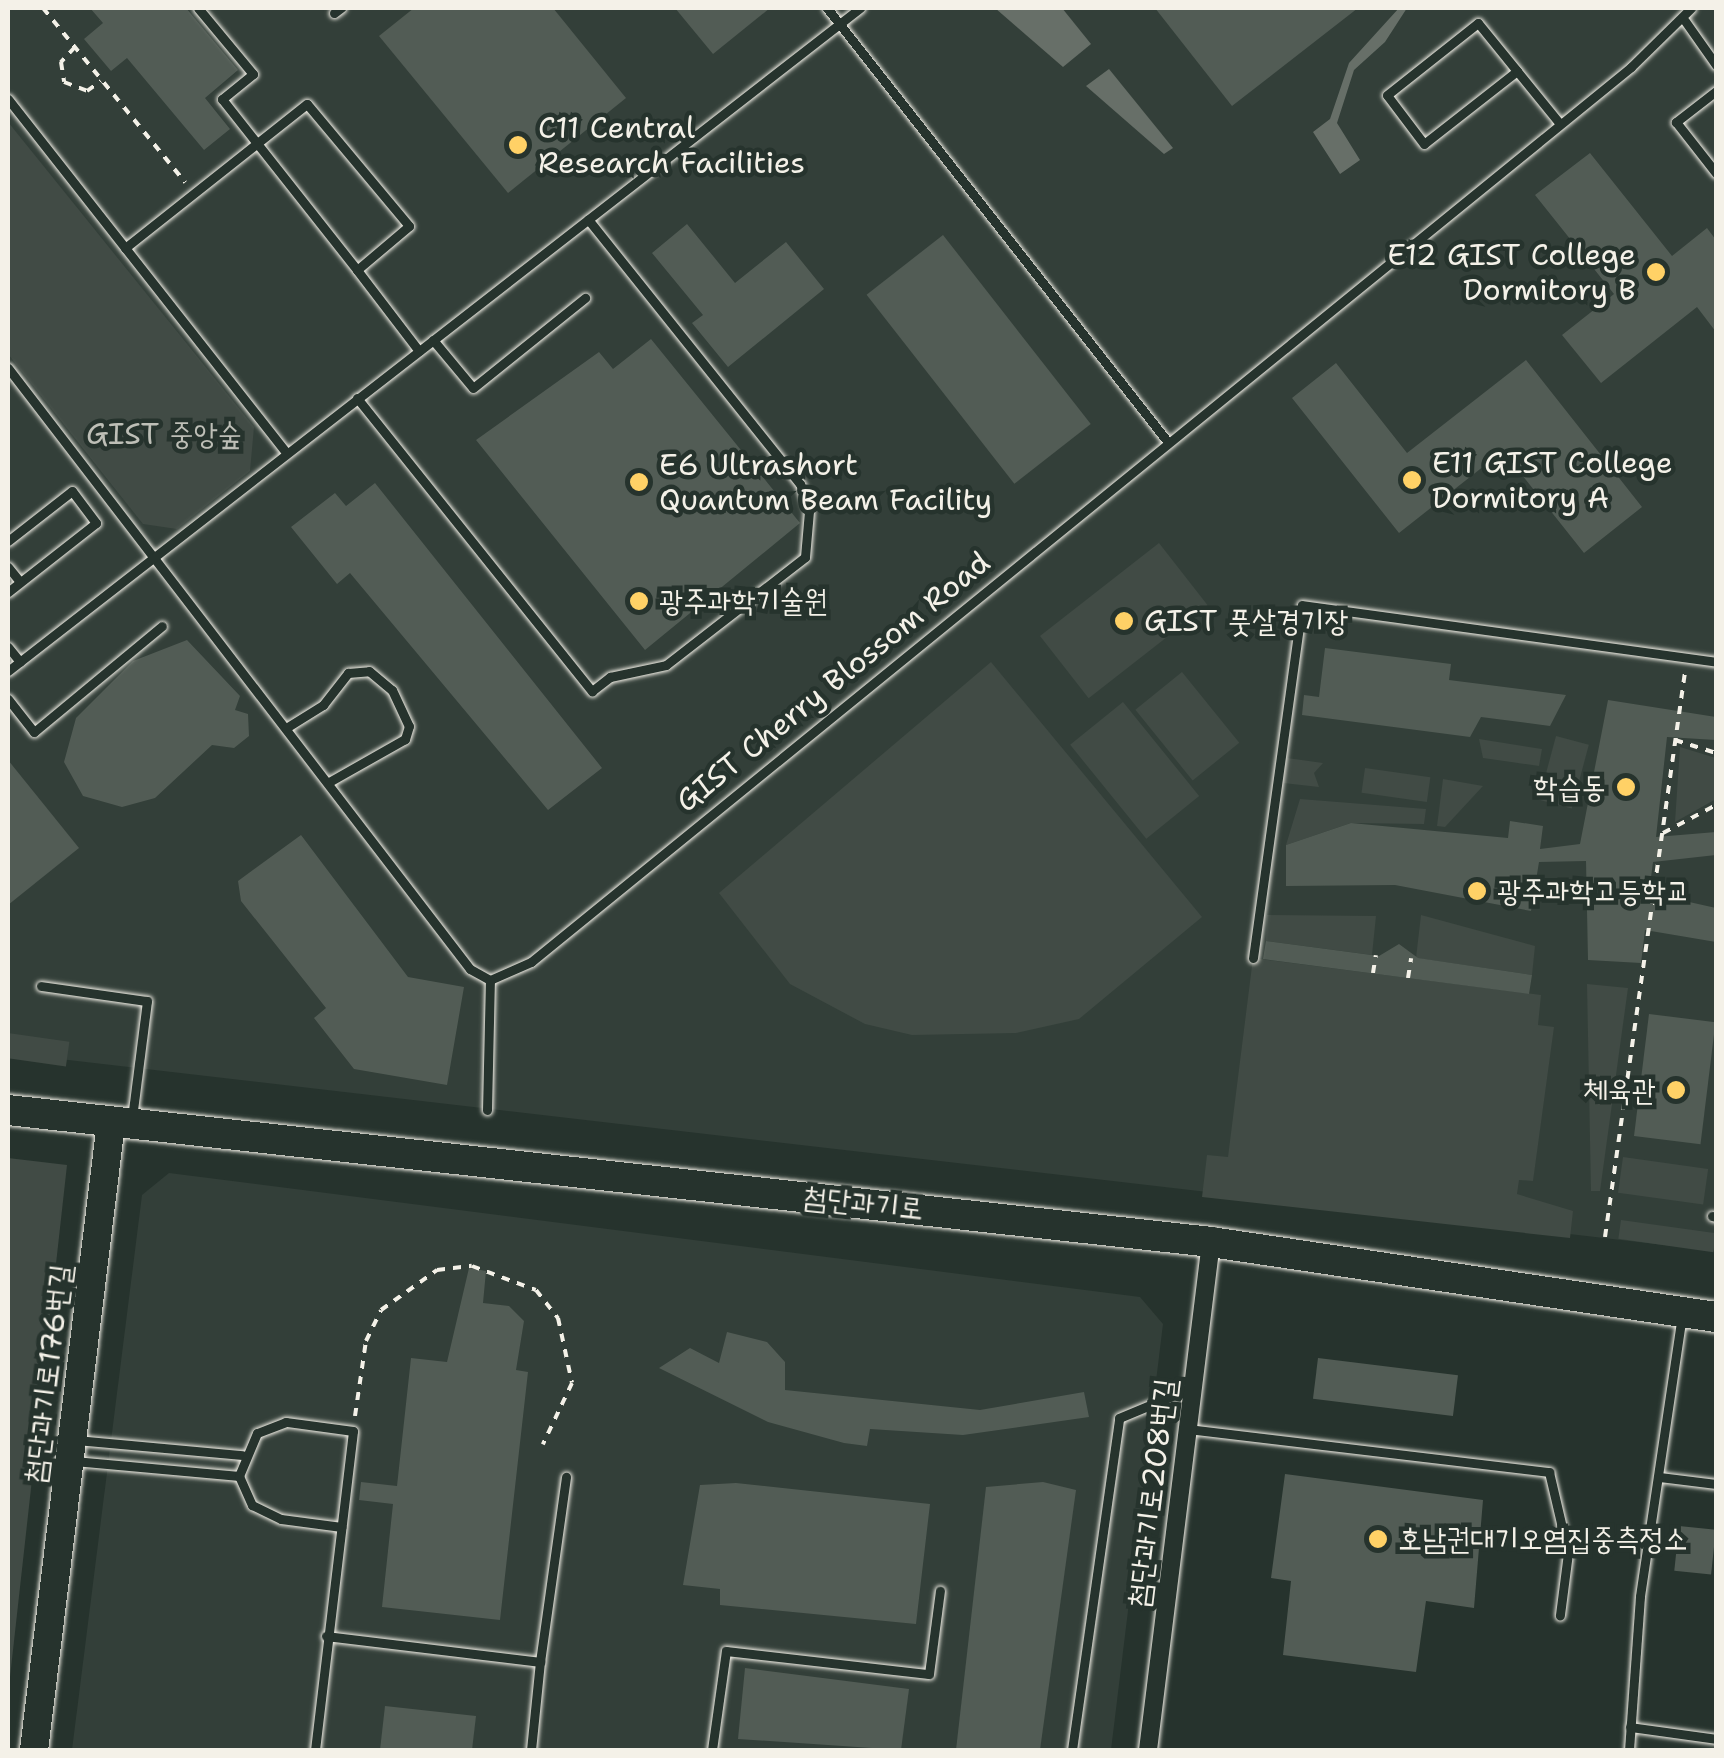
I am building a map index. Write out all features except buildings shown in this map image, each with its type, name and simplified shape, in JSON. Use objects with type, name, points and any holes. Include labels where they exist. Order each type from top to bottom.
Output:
[{"type":"main road","name":"첨단과기로","points":[[8,1110],[1212,1242],[1716,1316]]},
{"type":"street","name":"첨단과기로176번길","points":[[34,1750],[121,1124]]},
{"type":"street","name":"첨단과기로208번길","points":[[1148,1750],[1212,1242]]},
{"type":"lane","points":[[198,8],[253,74],[222,99],[420,351]]},
{"type":"lane","points":[[827,8],[1167,441]]},
{"type":"lane","points":[[8,671],[860,8]]},
{"type":"lane","points":[[1691,8],[1685,21],[1716,65]]},
{"type":"lane","name":"GIST Cherry Blossom Road","points":[[490,980],[531,962],[1685,21]]},
{"type":"lane","points":[[1517,71],[1424,144],[1387,95],[1478,23],[1517,71],[1560,124]]},
{"type":"lane","points":[[1716,91],[1676,122],[1716,173]]},
{"type":"lane","points":[[8,99],[286,452]]},
{"type":"lane","points":[[125,248],[307,104],[409,226],[357,270]]},
{"type":"lane","points":[[357,398],[592,690],[610,677],[666,665],[806,557],[809,511],[800,484],[588,219]]},
{"type":"lane","points":[[433,340],[473,388],[585,298]]},
{"type":"lane","points":[[8,368],[158,556],[470,969],[490,980],[487,1110]]},
{"type":"lane","points":[[8,541],[72,491],[96,524],[8,592]]},
{"type":"lane","points":[[8,567],[20,582]]},
{"type":"lane","points":[[1252,958],[1302,605],[1716,662]]},
{"type":"lane","points":[[8,700],[34,732],[162,626]]},
{"type":"lane","points":[[8,646],[20,662]]},
{"type":"lane","points":[[286,728],[323,705],[348,672],[369,671],[392,690],[410,726],[405,740],[329,782]]},
{"type":"lane","points":[[41,986],[147,1002],[121,1124]]},
{"type":"lane","points":[[1628,1750],[1682,1312]]},
{"type":"lane","points":[[1072,1750],[1118,1418],[1193,1387]]},
{"type":"lane","points":[[315,1750],[353,1431],[270,1425],[242,1455],[239,1476],[266,1514],[340,1526]]},
{"type":"lane","points":[[1188,1429],[1549,1472],[1568,1553],[1560,1615]]},
{"type":"lane","points":[[73,1450],[242,1455]]},
{"type":"lane","points":[[73,1450],[239,1476]]},
{"type":"lane","points":[[1660,1477],[1716,1484]]},
{"type":"lane","points":[[530,1750],[566,1478]]},
{"type":"lane","points":[[712,1750],[726,1651],[929,1674],[940,1591]]},
{"type":"lane","points":[[326,1636],[540,1662]]},
{"type":"lane","points":[[1630,1727],[1716,1738]]},
{"type":"path","points":[[43,8],[194,193]]},
{"type":"path","points":[[75,47],[61,62],[64,82],[87,91],[102,80]]},
{"type":"path","points":[[1605,1237],[1687,658]]},
{"type":"path","points":[[1676,740],[1716,753]]},
{"type":"path","points":[[1662,833],[1716,805]]},
{"type":"path","points":[[1373,973],[1376,955]]},
{"type":"path","points":[[1408,978],[1411,958]]},
{"type":"path","points":[[353,1431],[366,1341],[381,1310],[437,1270],[472,1266],[521,1282],[558,1318],[572,1383],[543,1444]]},
{"type":"shaded area","name":"광주과학기술원","points":[[8,8],[1716,8],[1716,1251],[8,1053]]},
{"type":"shaded area","points":[[995,8],[1062,8],[1091,44],[1063,67]]},
{"type":"shaded area","points":[[1399,8],[1407,8],[1385,42],[1354,70],[1337,123],[1360,160],[1340,174],[1313,132],[1330,119],[1349,63]]},
{"type":"shaded area","points":[[1109,69],[1173,148],[1164,154],[1086,86]]},
{"type":"shaded area","points":[[169,1173],[1140,1297],[1163,1324],[1111,1750],[72,1750],[142,1195]]},
{"type":"green space","name":"GIST 중앙숲","points":[[8,122],[254,427],[250,471],[177,529],[143,524],[8,354]]},
{"type":"green space","name":"GIST 풋살경기장","points":[[1159,543],[1208,605],[1089,698],[1040,636]]},
{"type":"green space","points":[[991,662],[1202,917],[1079,1019],[1016,1033],[912,1035],[865,1024],[790,984],[719,893]]},
{"type":"green space","points":[[1182,672],[1239,743],[1193,780],[1135,710]]},
{"type":"green space","points":[[1123,702],[1199,796],[1146,839],[1070,745]]},
{"type":"green space","points":[[1556,736],[1589,745],[1572,809],[1539,800]]},
{"type":"green space","points":[[1479,739],[1542,749],[1539,766],[1483,758]]},
{"type":"green space","points":[[1680,747],[1716,758],[1716,799],[1675,822]]},
{"type":"green space","points":[[1287,758],[1323,763],[1314,773],[1319,787],[1283,783]]},
{"type":"green space","points":[[1365,768],[1430,777],[1427,802],[1362,793]]},
{"type":"green space","points":[[1443,779],[1483,786],[1445,827],[1437,826]]},
{"type":"green space","points":[[1300,799],[1426,809],[1424,824],[1351,823],[1286,845]]},
{"type":"green space","points":[[1267,915],[1376,916],[1372,955],[1266,941]]},
{"type":"green space","points":[[1421,915],[1535,946],[1532,975],[1416,958]]},
{"type":"green space","points":[[1253,958],[1541,995],[1538,1025],[1554,1027],[1533,1181],[1519,1180],[1517,1194],[1573,1211],[1570,1238],[1202,1197],[1207,1155],[1228,1157]]},
{"type":"green space","points":[[1587,984],[1628,988],[1600,1191],[1591,1191]]},
{"type":"green space","points":[[8,1033],[69,1042],[66,1066],[8,1058]]},
{"type":"green space","points":[[1623,1157],[1708,1169],[1703,1205],[1618,1193]]},
{"type":"green space","points":[[8,1158],[67,1165],[8,1695]]},
{"type":"green space","points":[[1621,1220],[1716,1233],[1713,1252],[1618,1239]]},
{"type":"place","name":"C11 Central Research Facilities","points":[[518,145]]},
{"type":"place","name":"E12 GIST College Dormitory B","points":[[1656,272]]},
{"type":"place","name":"E11 GIST College Dormitory A","points":[[1412,480]]},
{"type":"place","name":"E6 Ultrashort Quantum Beam Facility","points":[[639,482]]},
{"type":"place","name":"광주과학기술원","points":[[639,601]]},
{"type":"place","name":"GIST 풋살경기장","points":[[1124,621]]},
{"type":"place","name":"학습동","points":[[1626,787]]},
{"type":"place","name":"광주과학고등학교","points":[[1477,891]]},
{"type":"place","name":"체육관","points":[[1676,1090]]},
{"type":"place","name":"호남권대기오염집중측정소","points":[[1378,1539]]}]
